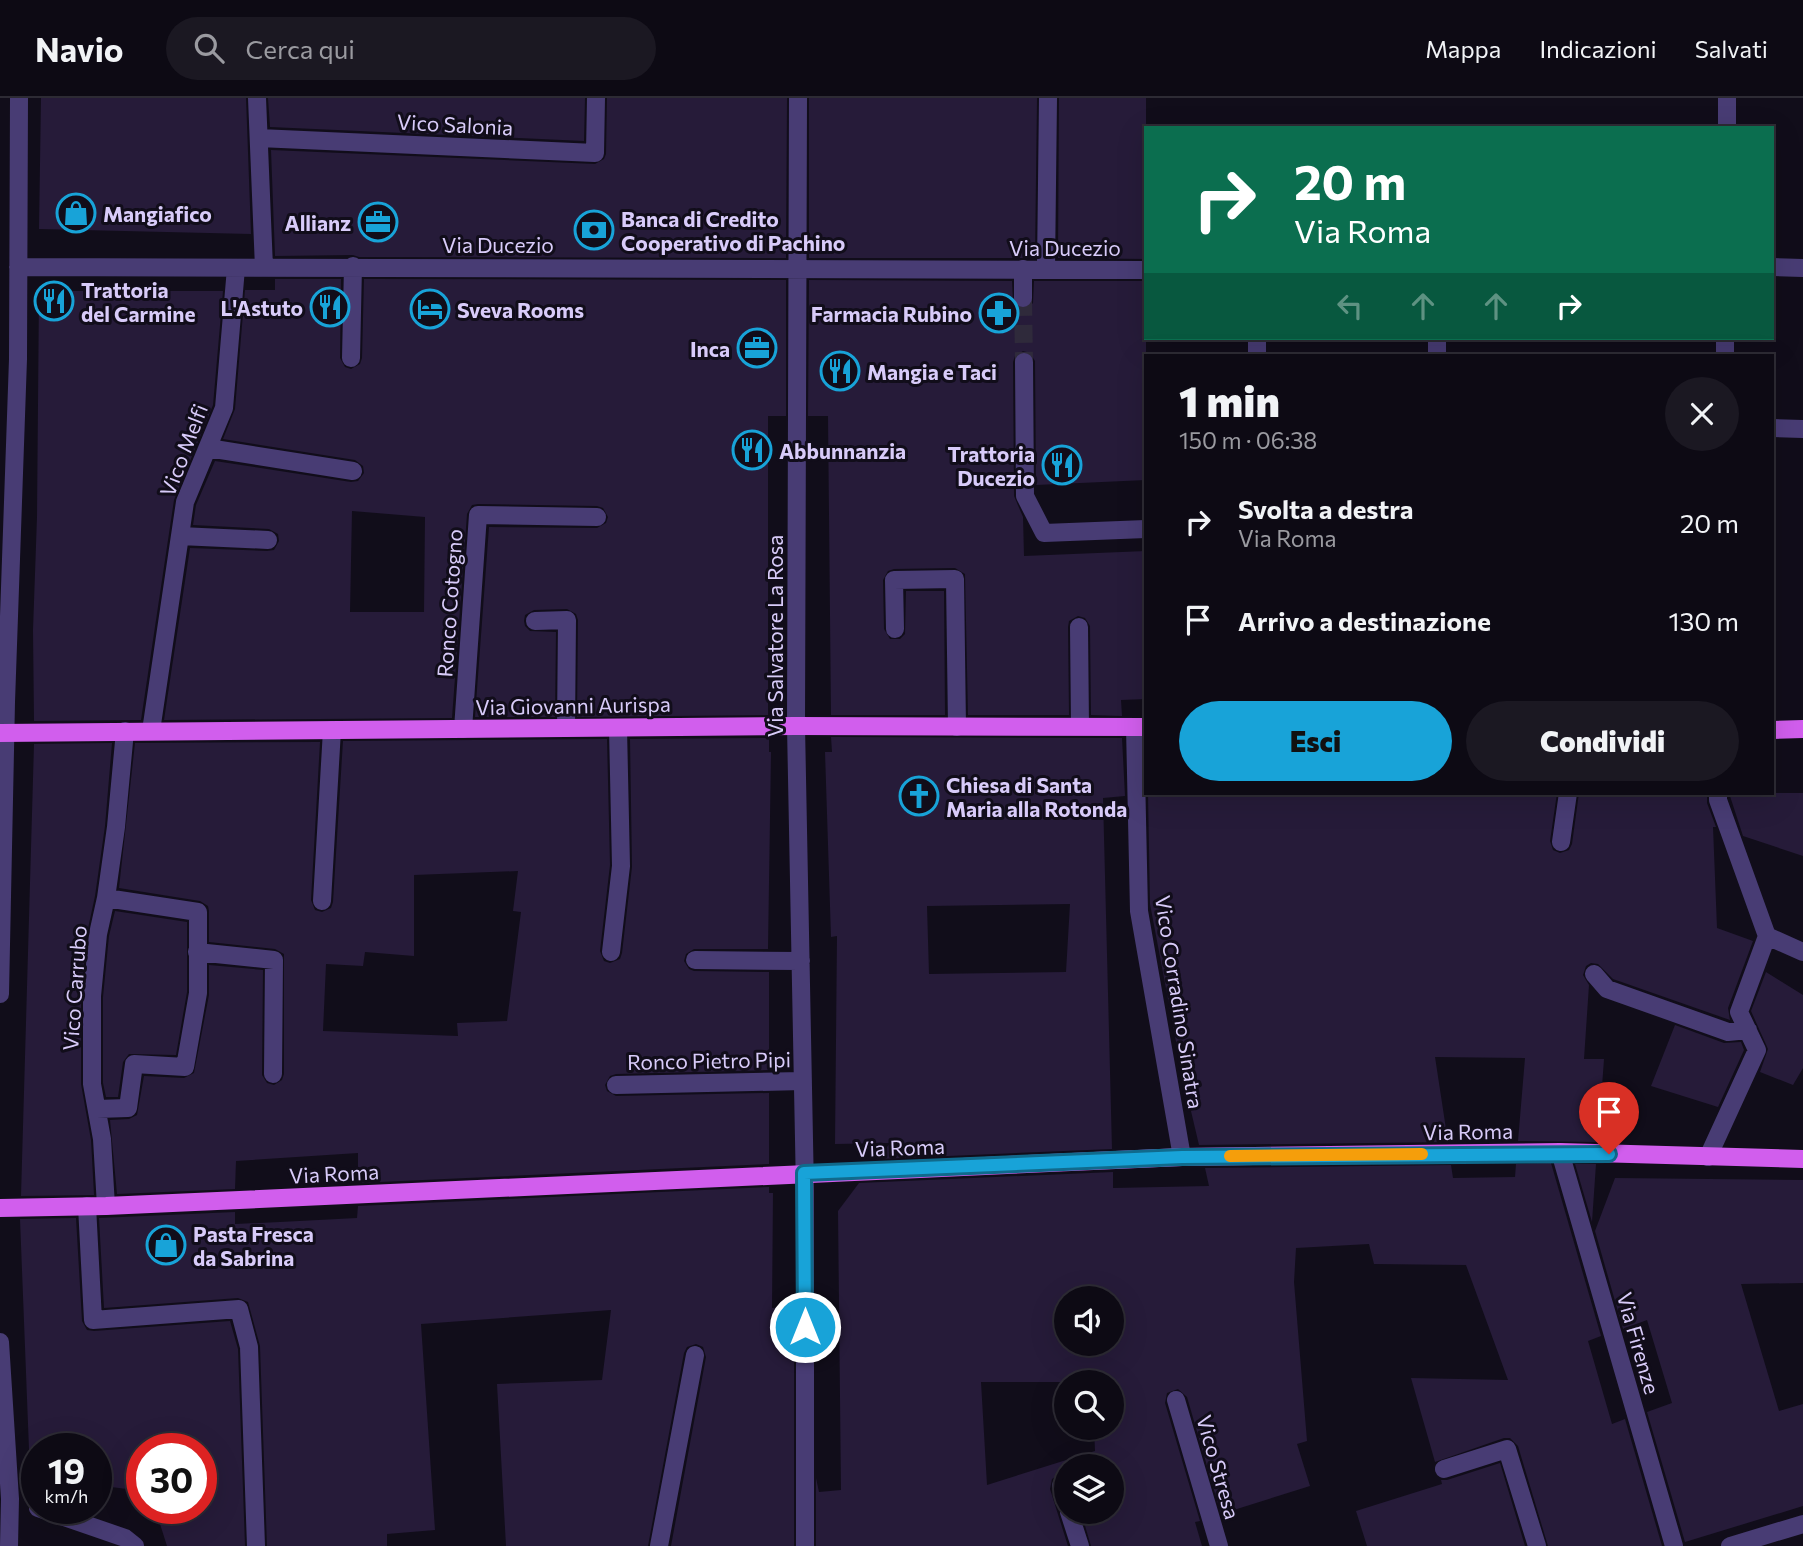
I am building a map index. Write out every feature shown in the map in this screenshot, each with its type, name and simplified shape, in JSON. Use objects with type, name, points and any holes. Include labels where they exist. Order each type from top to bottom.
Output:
[{"type":"main road","name":"Via Giovanni Aurispa","points":[[3,733],[796,726],[1141,727]]},
{"type":"main road","points":[[1774,730],[1803,729]]},
{"type":"main road","name":"Via Roma","points":[[0,1208],[106,1206],[1182,1157],[1560,1152],[1803,1159]]},
{"type":"street","points":[[0,994],[9,359],[18,267],[19,98]]},
{"type":"street","points":[[257,98],[264,268]]},
{"type":"street","name":"Vico Salonia","points":[[259,138],[595,153],[596,98]]},
{"type":"street","name":"Via Salvatore La Rosa","points":[[798,98],[796,726],[803,1081],[805,1546]]},
{"type":"street","points":[[1046,270],[1048,98]]},
{"type":"street","points":[[1727,98],[1727,126]]},
{"type":"street","points":[[351,358],[354,266]]},
{"type":"street","name":"Via Ducezio","points":[[18,267],[1144,270]]},
{"type":"street","points":[[1774,267],[1803,268]]},
{"type":"street","name":"Vico Melfi","points":[[151,731],[185,502],[224,408],[236,268]]},
{"type":"street","points":[[1023,270],[1023,298]]},
{"type":"street","points":[[1024,362],[1026,496],[1044,533],[1144,528]]},
{"type":"street","points":[[1774,428],[1803,429]]},
{"type":"street","points":[[208,448],[353,471]]},
{"type":"street","name":"Ronco Cotogno","points":[[463,729],[478,515],[597,517]]},
{"type":"street","points":[[180,536],[268,540]]},
{"type":"street","points":[[895,629],[894,580],[955,579],[957,727]]},
{"type":"street","points":[[535,621],[567,620],[566,728]]},
{"type":"street","points":[[1079,627],[1080,726]]},
{"type":"street","name":"Vico Corradino Sinatra","points":[[1141,727],[1139,911],[1182,1157]]},
{"type":"street","points":[[611,952],[621,866],[618,728]]},
{"type":"street","points":[[321,901],[332,730]]},
{"type":"street","name":"Vico Carrubo","points":[[106,1206],[102,1139],[92,1084],[92,996],[98,934],[116,827],[125,731]]},
{"type":"street","points":[[1561,842],[1568,795]]},
{"type":"street","points":[[1708,1157],[1757,1050],[1739,1012],[1767,936],[1718,795]]},
{"type":"street","points":[[97,1109],[128,1108],[134,1064],[185,1067],[198,993],[198,912],[106,898]]},
{"type":"street","points":[[1767,936],[1803,953]]},
{"type":"street","points":[[197,952],[274,960],[272,1074]]},
{"type":"street","points":[[695,960],[801,961]]},
{"type":"street","points":[[1594,974],[1607,989],[1728,1032],[1748,1030]]},
{"type":"street","name":"Ronco Pietro Pipi","points":[[616,1085],[803,1081]]},
{"type":"street","name":"Via Firenze","points":[[1560,1152],[1674,1546]]},
{"type":"street","points":[[87,1206],[93,1320],[239,1309],[249,1347],[256,1546]]},
{"type":"street","points":[[0,1342],[10,1499],[9,1546]]},
{"type":"street","points":[[659,1546],[695,1355]]},
{"type":"street","name":"Vico Stresa","points":[[1176,1400],[1219,1546]]},
{"type":"street","points":[[1444,1469],[1507,1449],[1537,1546]]},
{"type":"street","points":[[10,1499],[21,1503]]},
{"type":"street","points":[[84,1524],[125,1538],[135,1546]]},
{"type":"street","points":[[1073,1524],[1080,1546]]},
{"type":"street","points":[[1730,1546],[1803,1524]]},
{"type":"building","points":[[41,98],[246,98],[251,234],[39,229]]},
{"type":"building","points":[[268,98],[585,98],[584,141],[270,127]]},
{"type":"building","points":[[607,98],[787,98],[786,258],[275,256],[271,150],[595,164],[604,159],[606,154]]},
{"type":"building","points":[[809,98],[1037,98],[1035,258],[809,258]]},
{"type":"building","points":[[1059,98],[1146,98],[1144,259],[1058,258]]},
{"type":"building","points":[[275,279],[341,279],[340,358],[345,367],[351,369],[360,364],[362,358],[364,279],[786,280],[786,416],[768,416],[768,715],[577,717],[578,620],[576,614],[567,609],[534,610],[525,615],[524,621],[530,631],[556,632],[555,717],[475,717],[489,527],[597,528],[606,523],[608,517],[603,508],[597,506],[478,504],[472,505],[467,514],[452,718],[164,720],[190,548],[267,551],[274,550],[279,541],[278,534],[269,529],[193,525],[196,505],[215,461],[351,482],[358,481],[364,473],[363,466],[355,460],[223,439],[235,409],[245,290],[275,290]],"holes":[[[352,511],[425,517],[424,612],[350,612]]]},
{"type":"building","points":[[809,280],[1012,281],[1013,303],[1022,309],[1033,303],[1034,281],[1144,281],[1144,480],[1036,485],[1035,361],[1030,353],[1023,351],[1015,356],[1013,362],[1014,496],[1023,517],[1024,556],[1144,551],[1144,699],[1121,700],[1122,716],[1091,715],[1090,626],[1085,618],[1078,616],[1069,621],[1068,627],[1069,715],[968,715],[965,574],[955,568],[894,569],[888,571],[883,580],[884,629],[890,639],[900,639],[905,634],[906,591],[944,591],[945,715],[831,715],[828,416],[808,416]]},
{"type":"building","points":[[39,291],[223,291],[213,405],[174,500],[141,720],[34,721]]},
{"type":"building","points":[[831,737],[1122,738],[1125,796],[1103,798],[1112,1149],[878,1159],[890,1143],[835,1144],[837,936],[831,937],[825,752],[832,752]],"holes":[[[1070,904],[1066,972],[929,974],[927,906]]]},
{"type":"building","points":[[769,738],[768,949],[694,949],[686,954],[684,961],[689,969],[694,971],[769,972],[769,1070],[616,1074],[610,1076],[605,1085],[607,1091],[616,1096],[769,1093],[769,1164],[358,1183],[358,1153],[236,1161],[235,1189],[117,1194],[110,1120],[129,1119],[137,1115],[144,1076],[184,1078],[194,1073],[209,995],[209,965],[263,970],[262,1075],[267,1083],[274,1085],[282,1080],[284,1074],[284,954],[275,949],[209,942],[208,906],[200,901],[119,888],[135,743],[320,742],[311,900],[315,910],[322,912],[331,908],[333,902],[343,741],[607,739],[610,865],[600,951],[604,961],[610,963],[620,959],[622,953],[632,867],[630,739]],"holes":[[[518,871],[513,911],[521,912],[507,1021],[457,1023],[458,1036],[323,1031],[326,964],[363,966],[365,952],[414,956],[414,875]]]},
{"type":"building","points":[[112,743],[105,826],[87,933],[81,996],[81,1084],[91,1140],[94,1195],[21,1196],[34,744]]},
{"type":"building","points":[[1803,793],[1803,856],[1743,836],[1730,795]]},
{"type":"building","points":[[1148,795],[1557,795],[1550,841],[1553,850],[1560,853],[1569,850],[1572,844],[1579,795],[1707,795],[1707,803],[1716,827],[1713,827],[1717,928],[1753,941],[1728,1008],[1730,1020],[1613,979],[1598,964],[1591,963],[1586,966],[1583,975],[1589,985],[1584,1059],[1604,1059],[1598,1142],[1518,1141],[1525,1058],[1435,1057],[1448,1142],[1199,1145],[1182,1073],[1150,904]]},
{"type":"building","points":[[115,911],[187,922],[187,992],[176,1055],[129,1054],[123,1062],[118,1097],[106,1097],[103,1083],[103,997],[109,936]]},
{"type":"building","points":[[1766,972],[1803,995],[1803,1068],[1793,1085],[1760,1072],[1768,1049],[1751,1011]]},
{"type":"building","points":[[1675,1025],[1724,1043],[1741,1042],[1744,1050],[1718,1107],[1651,1086]]},
{"type":"building","points":[[1551,1163],[1601,1336],[1588,1341],[1612,1424],[1625,1419],[1662,1546],[1548,1546],[1518,1446],[1510,1438],[1435,1462],[1411,1378],[1508,1380],[1466,1265],[1374,1264],[1369,1244],[1296,1248],[1294,1282],[1307,1441],[1297,1444],[1310,1486],[1221,1514],[1187,1397],[1178,1389],[1167,1393],[1165,1403],[1200,1521],[1195,1522],[1202,1546],[1091,1546],[1085,1524],[1124,1524],[1124,1454],[1085,1454],[1095,1451],[1095,1440],[1124,1440],[1124,1370],[1054,1370],[1054,1382],[981,1382],[987,1485],[1054,1464],[1054,1478],[1050,1489],[1054,1502],[1054,1524],[1061,1524],[1068,1546],[816,1546],[816,1478],[819,1492],[841,1490],[838,1211],[859,1183],[1113,1172],[1113,1188],[1209,1186],[1205,1168],[1451,1165],[1453,1178],[1515,1177],[1516,1164]]},
{"type":"building","points":[[1575,1164],[1596,1164],[1592,1222]]},
{"type":"building","points":[[1615,1178],[1803,1180],[1803,1283],[1741,1284],[1779,1411],[1803,1404],[1803,1506],[1685,1542],[1647,1412],[1672,1403],[1647,1320],[1623,1329],[1595,1231]]},
{"type":"building","points":[[769,1187],[769,1193],[773,1193],[772,1308],[783,1307],[794,1363],[794,1546],[671,1546],[706,1357],[703,1347],[696,1344],[687,1347],[684,1353],[648,1546],[506,1546],[497,1384],[602,1380],[611,1310],[421,1324],[435,1530],[387,1534],[387,1546],[267,1546],[260,1346],[248,1302],[238,1298],[104,1308],[99,1218],[235,1212],[235,1224],[280,1222],[357,1218],[358,1206]]},
{"type":"building","points":[[76,1218],[82,1321],[87,1330],[230,1321],[238,1349],[245,1546],[167,1546],[160,1524],[217,1524],[217,1433],[126,1433],[126,1489],[112,1487],[112,1433],[28,1433],[20,1219]]},
{"type":"building","points":[[1500,1463],[1525,1546],[1367,1546],[1356,1511],[1442,1484],[1441,1480]]},
{"type":"tunnel","points":[[1023,298],[1024,362]]},
{"type":"slow traffic","points":[[1230,1156],[1422,1154]]},
{"type":"place","name":"Mangiafico","points":[[76,213]]},
{"type":"place","name":"Allianz","points":[[378,222]]},
{"type":"place","name":"Banca di Credito Cooperativo di Pachino","points":[[594,230]]},
{"type":"place","name":"Trattoria del Carmine","points":[[54,301]]},
{"type":"place","name":"L'Astuto","points":[[330,307]]},
{"type":"place","name":"Sveva Rooms","points":[[430,309]]},
{"type":"place","name":"Farmacia Rubino","points":[[999,313]]},
{"type":"place","name":"Inca","points":[[757,348]]},
{"type":"place","name":"Mangia e Taci","points":[[840,371]]},
{"type":"place","name":"Abbunnanzia","points":[[752,450]]},
{"type":"place","name":"Trattoria Ducezio","points":[[1062,465]]},
{"type":"place","name":"Chiesa di Santa Maria alla Rotonda","points":[[919,796]]},
{"type":"place","name":"Pasta Fresca da Sabrina","points":[[166,1245]]},
{"type":"route","points":[[805,1327],[804,1173],[1182,1157],[1560,1152],[1609,1154]]}]
